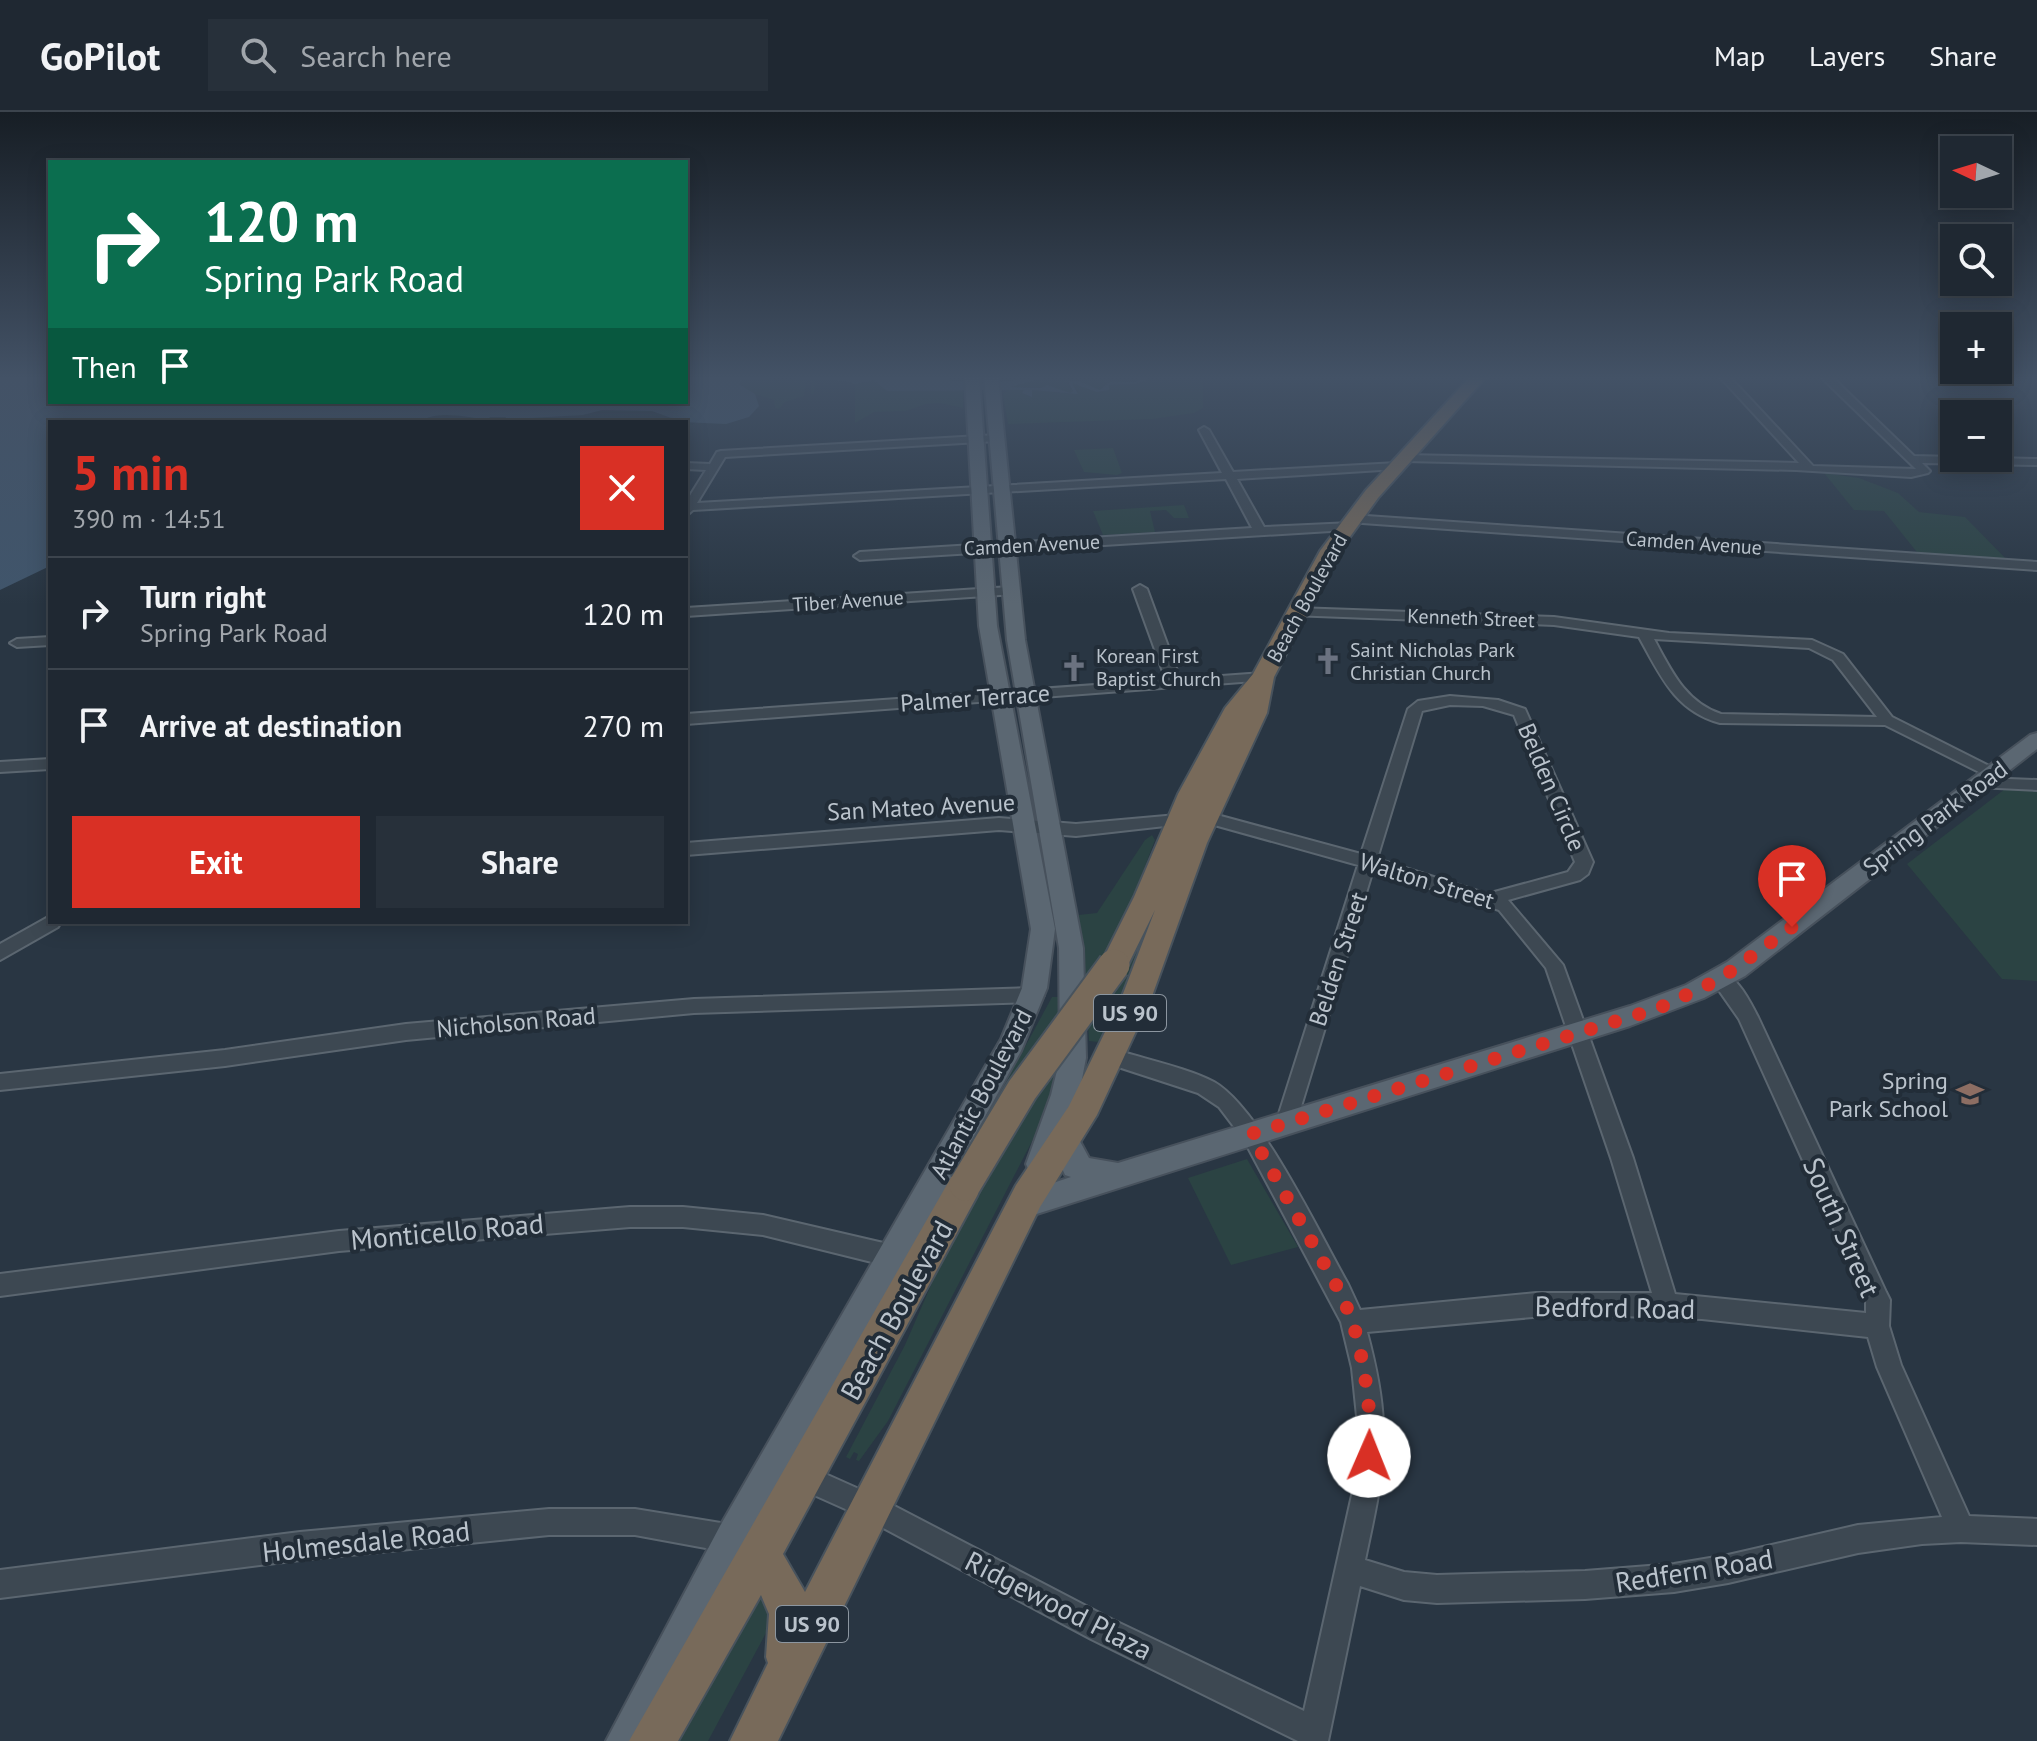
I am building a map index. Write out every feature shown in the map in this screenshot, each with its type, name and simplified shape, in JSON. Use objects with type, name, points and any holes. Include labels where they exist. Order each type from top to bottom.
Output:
[{"type":"highway","name":"Beach Boulevard","points":[[652,1741],[746,1548],[803,1477],[965,1185],[1022,1090],[1114,965],[1192,818],[1255,713],[1263,677],[1296,612],[1350,523],[1410,452]]},
{"type":"highway","name":"Beach Boulevard","points":[[1026,1200],[1062,1127],[1081,1115],[1155,954],[1192,818]]},
{"type":"highway","name":"US 90","points":[[753,1741],[1026,1200]]},
{"type":"highway","points":[[746,1548],[789,1598],[793,1613],[793,1631],[781,1685]]},
{"type":"main road","name":"Atlantic Boulevard","points":[[977,452],[985,592],[998,696],[1066,913],[1074,1009],[1073,1058],[1062,1127]]},
{"type":"main road","name":"Atlantic Boulevard","points":[[626,1741],[746,1548],[892,1256],[1012,1044],[1034,995],[1043,929],[1037,827],[1026,694],[1010,591],[998,452]]},
{"type":"main road","name":"Spring Park Road","points":[[1026,1200],[1123,1174],[1659,1008],[1720,979],[2037,739]]},
{"type":"main road","name":"Spring Park Road","points":[[1062,1127],[1075,1166],[1095,1173],[1123,1174]]},
{"type":"street","points":[[688,508],[721,454],[755,452]]},
{"type":"street","points":[[1216,452],[1260,531]]},
{"type":"street","points":[[1790,452],[1804,468]]},
{"type":"street","points":[[688,510],[1401,462],[1804,468],[1923,473],[1906,452]]},
{"type":"street","points":[[1913,459],[2037,462]]},
{"type":"street","points":[[688,466],[712,467]]},
{"type":"street","name":"Camden Avenue","points":[[860,556],[1350,523],[2037,566]]},
{"type":"street","points":[[1140,589],[1174,683]]},
{"type":"street","name":"Tiber Avenue","points":[[688,612],[1010,591]]},
{"type":"street","name":"Kenneth Street","points":[[1296,612],[1554,621],[1645,635],[1812,644],[1838,657],[1887,720]]},
{"type":"street","points":[[1645,635],[1684,701],[1699,712],[1720,718],[1887,720],[1989,778],[2037,785]]},
{"type":"street","points":[[17,643],[48,641]]},
{"type":"street","name":"Palmer Terrace","points":[[688,719],[1263,677]]},
{"type":"street","name":"Belden Circle","points":[[1419,705],[1433,701],[1498,703],[1520,712],[1584,862],[1582,870],[1574,876],[1491,899]]},
{"type":"street","name":"Belden Street","points":[[1286,1123],[1419,705]]},
{"type":"street","points":[[0,767],[48,764]]},
{"type":"street","name":"San Mateo Avenue","points":[[688,849],[999,824],[1076,830],[1192,818]]},
{"type":"street","name":"Walton Street","points":[[1192,818],[1368,862],[1505,906],[1554,965],[1575,1032],[1622,1158],[1667,1305]]},
{"type":"street","points":[[0,953],[49,924]]},
{"type":"street","name":"South Street","points":[[1720,979],[1735,995],[1748,1017],[1878,1300],[1877,1326],[1889,1367],[1961,1529]]},
{"type":"street","name":"Nicholson Road","points":[[0,1082],[225,1058],[406,1032],[694,1006],[1034,995]]},
{"type":"street","points":[[1110,1056],[1205,1087],[1226,1101],[1251,1134],[1340,1292],[1353,1322],[1364,1368],[1371,1426],[1367,1486],[1314,1736]]},
{"type":"street","name":"Monticello Road","points":[[0,1285],[339,1241],[630,1217],[683,1217],[763,1225],[892,1256]]},
{"type":"street","name":"Bedford Road","points":[[1353,1322],[1542,1304],[1667,1305],[1877,1326]]},
{"type":"street","name":"Ridgewood Plaza","points":[[803,1477],[870,1507],[1101,1629],[1314,1736]]},
{"type":"street","name":"Holmesdale Road","points":[[0,1584],[300,1546],[549,1522],[635,1522],[746,1548]]},
{"type":"street","name":"Redfern Road","points":[[1351,1570],[1404,1586],[1437,1589],[1585,1585],[1688,1576],[1858,1539],[1961,1529],[2037,1532]]},
{"type":"green space","points":[[1075,452],[1114,452],[1122,473],[1117,475],[1084,472]]},
{"type":"green space","points":[[1824,473],[1859,478],[1898,493],[1919,512],[1965,517],[2009,562],[1920,556],[1884,511],[1854,510]]},
{"type":"green space","points":[[1184,505],[1189,518],[1174,518],[1166,510],[1150,511],[1155,532],[1103,535],[1093,511]]},
{"type":"green space","points":[[2005,789],[2037,790],[2037,981],[2002,979],[1907,864]]},
{"type":"green space","points":[[1152,835],[1155,840],[1123,924],[1119,924],[1119,930],[1084,986],[1079,915],[1097,913],[1145,840]]},
{"type":"green space","points":[[1154,914],[1116,1014],[1098,1042],[1089,1041],[1088,1025],[1132,959]]},
{"type":"green space","points":[[1052,997],[1063,997],[1063,1052],[1047,1112],[888,1421],[859,1461],[856,1460],[858,1454],[854,1452],[850,1459],[846,1457],[905,1345],[945,1253],[1013,1127],[988,1115]]},
{"type":"green space","points":[[1247,1159],[1298,1247],[1231,1265],[1188,1178]]},
{"type":"green space","points":[[763,1595],[774,1618],[708,1741],[669,1741]]},
{"type":"water","points":[[0,452],[48,452],[48,567],[0,590]]},
{"type":"place","name":"Saint Nicholas Park Christian Church","points":[[1328,661]]},
{"type":"place","name":"Korean First Baptist Church","points":[[1074,668]]},
{"type":"place","name":"Spring Park School","points":[[1970,1094]]},
{"type":"route","points":[[1369,1456],[1371,1426],[1364,1368],[1353,1322],[1340,1292],[1251,1134],[1659,1008],[1720,979],[1792,927]]}]
